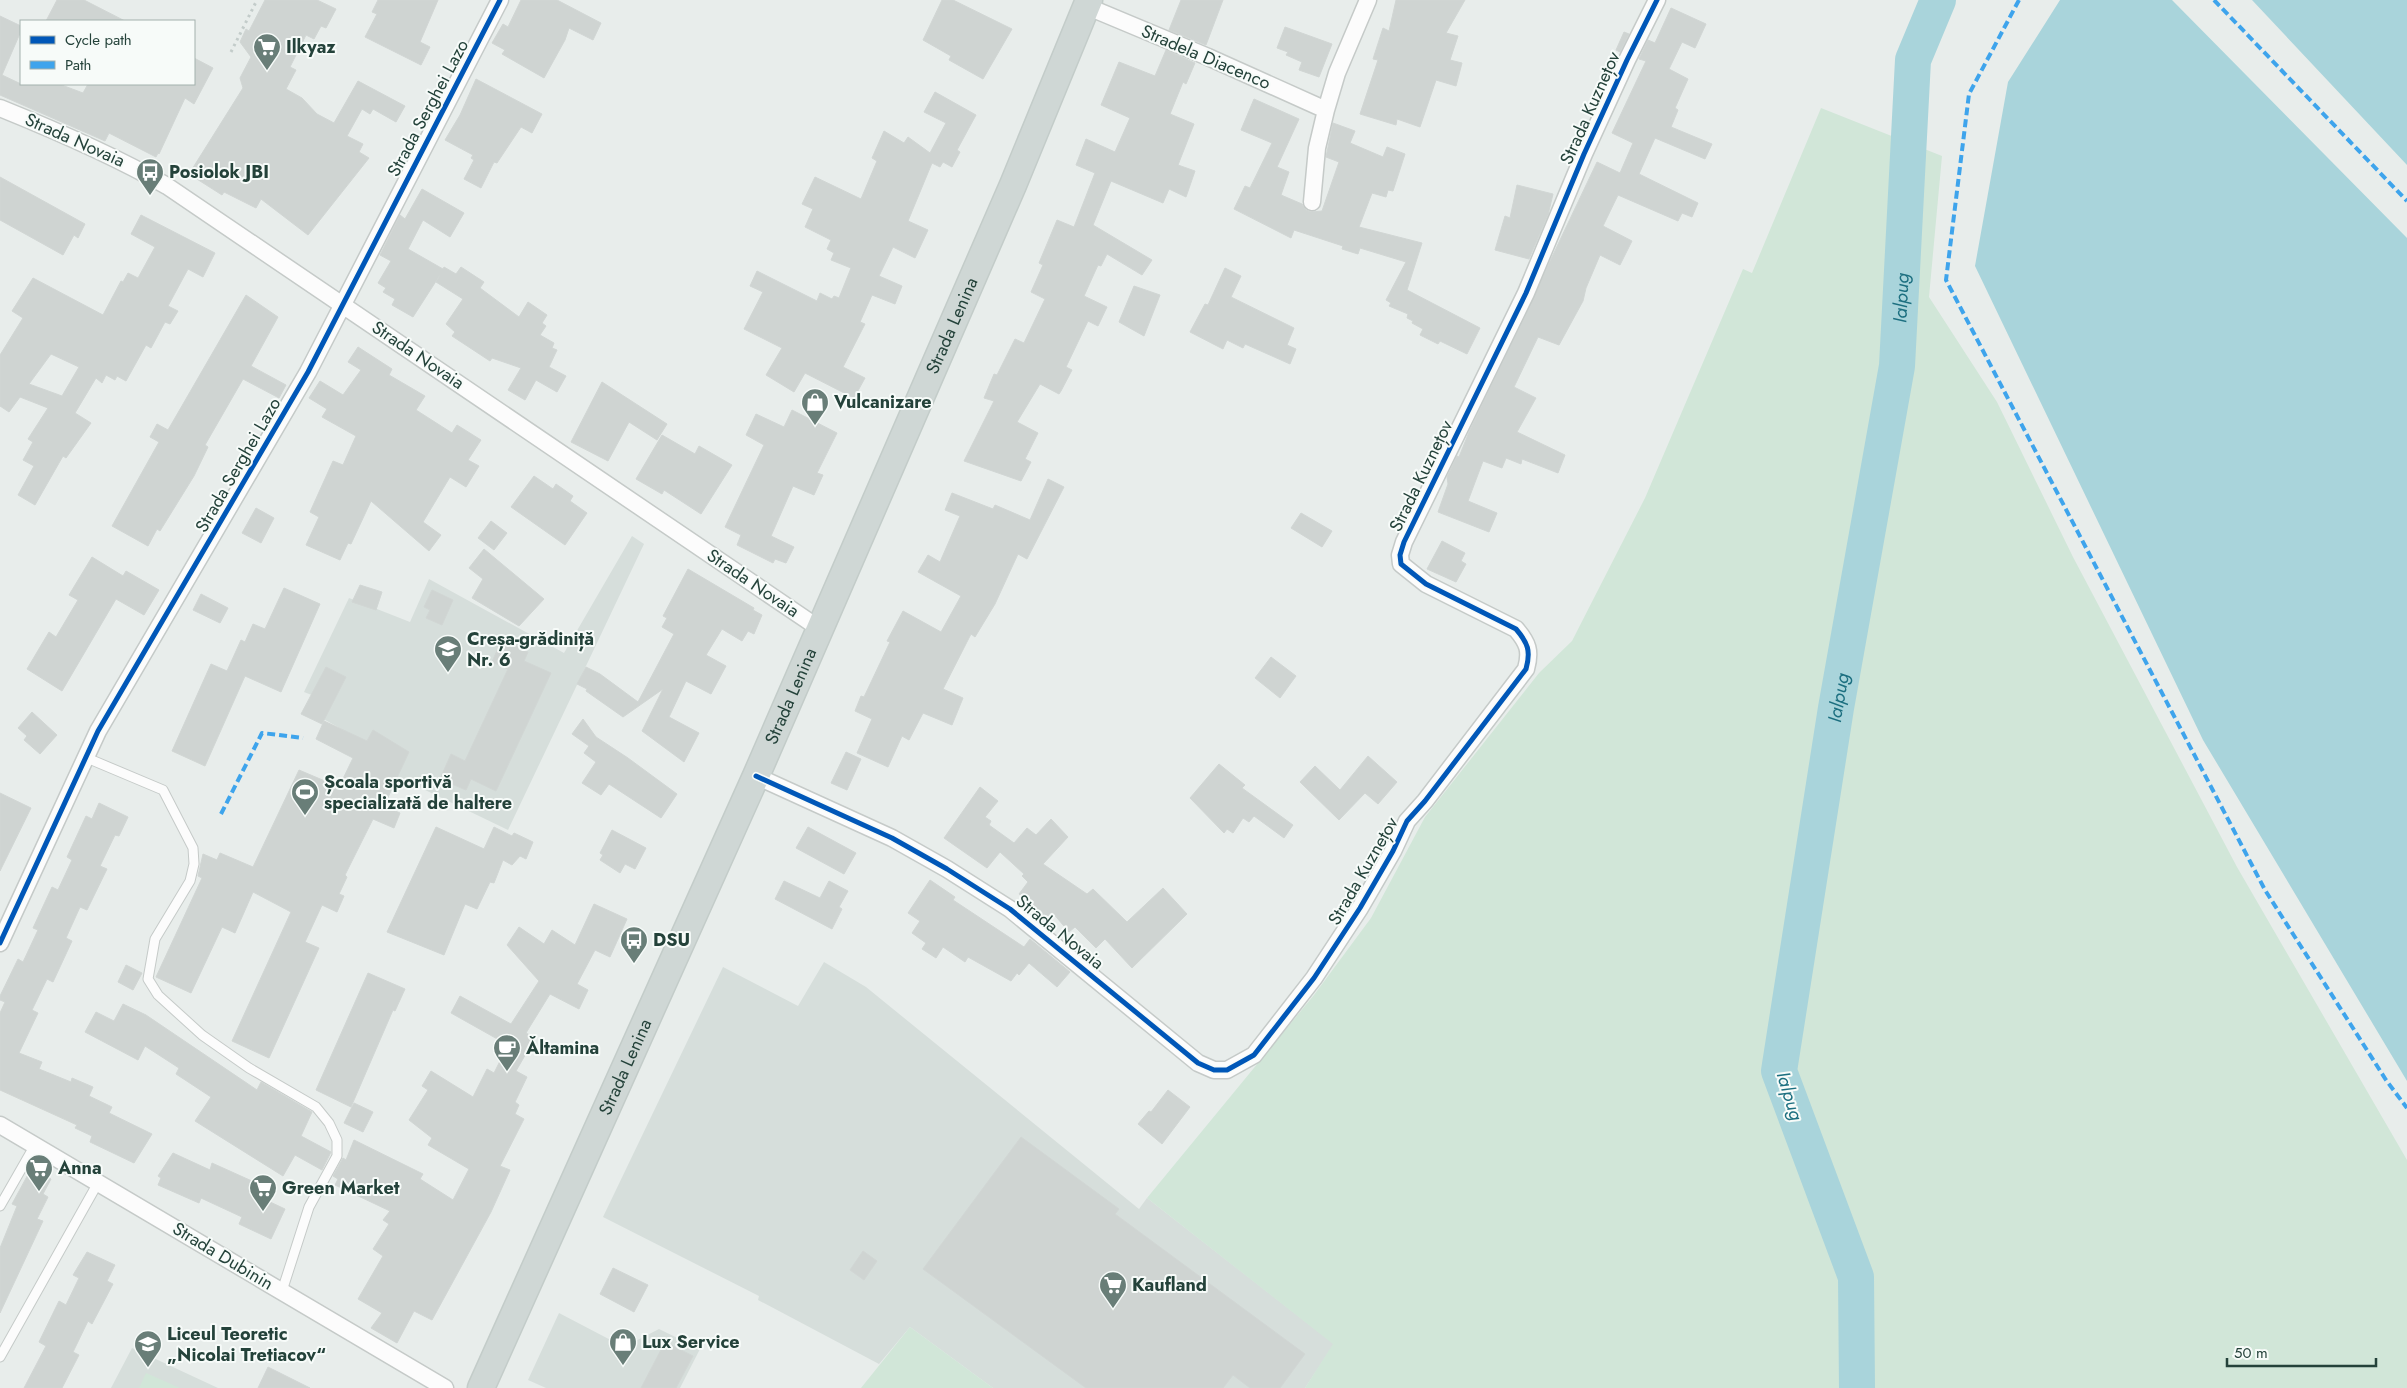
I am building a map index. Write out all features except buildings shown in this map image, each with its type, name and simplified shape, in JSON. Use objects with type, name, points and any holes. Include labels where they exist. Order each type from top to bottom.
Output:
[{"type":"main road","name":"Strada Lenina","points":[[481,1388],[756,776],[1013,186],[1087,3]]},
{"type":"street","name":"Strada Serghei Lazo","points":[[0,943],[98,731],[308,372],[500,0]]},
{"type":"street","points":[[1312,202],[1317,148],[1326,110],[1340,66],[1368,0]]},
{"type":"street","name":"Strada Kuznețov","points":[[1227,1070],[1254,1055],[1314,978],[1394,851],[1407,821],[1438,785],[1526,669],[1530,654],[1526,641],[1516,629],[1426,584],[1401,564],[1400,555],[1404,542],[1526,293],[1584,154],[1657,0]]},
{"type":"street","name":"Stradela Diacenco","points":[[1087,3],[1326,110]]},
{"type":"street","name":"Strada Novaia","points":[[0,108],[64,134],[132,165],[167,186],[820,629]]},
{"type":"street","name":"Strada Novaia","points":[[756,776],[892,838],[947,869],[1010,909],[1198,1063],[1214,1070],[1227,1070]]},
{"type":"street","name":"Strada Dubinin","points":[[0,1124],[445,1388]]},
{"type":"lane","points":[[87,758],[163,790],[194,848],[194,864],[190,881],[156,939],[148,979],[158,995],[202,1035],[241,1063],[316,1107],[329,1123],[337,1140],[337,1156],[309,1207],[282,1290]]},
{"type":"lane","points":[[0,1206],[35,1145]]},
{"type":"lane","points":[[0,1357],[98,1182]]},
{"type":"path","points":[[231,52],[257,0]]},
{"type":"shaded area","name":"Creșa-grădiniță Nr. 6","points":[[632,536],[644,544],[508,830],[392,774],[398,761],[320,717],[327,701],[304,692],[349,598],[410,622],[429,579],[564,653]]},
{"type":"shaded area","points":[[824,962],[866,987],[1139,1209],[1147,1198],[1334,1344],[1305,1388],[993,1388],[910,1327],[879,1364],[758,1300],[759,1296],[603,1217],[723,967],[798,1006]]},
{"type":"shaded area","points":[[559,1313],[624,1347],[659,1329],[700,1349],[680,1388],[546,1388],[528,1380]]},
{"type":"shaded area","name":"Liceul Teoretic „Nicolai Tretiacov“","points":[[132,1348],[218,1388],[111,1388]]},
{"type":"green space","points":[[1821,108],[1942,156],[1929,297],[1997,402],[2073,557],[2237,867],[2407,1160],[2407,1388],[1305,1388],[1333,1344],[1147,1198],[1314,995],[1371,918],[1425,817],[1539,673],[1572,641],[1645,498],[1743,269],[1752,273]]},
{"type":"green space","points":[[910,1327],[993,1388],[861,1388]]},
{"type":"green space","points":[[146,1373],[180,1388],[139,1388]]},
{"type":"water","points":[[2060,0],[2172,0],[2407,238],[2407,1081],[2203,740],[1975,266],[2008,82]]},
{"type":"water","points":[[2252,0],[2407,0],[2407,165]]},
{"type":"waterway","name":"Ialpug","points":[[1857,1388],[1856,1277],[1779,1071],[1836,708],[1897,366],[1913,60],[1938,0]]},
{"type":"marked path","points":[[2019,0],[1969,94],[1946,280],[2265,890],[2386,1080],[2407,1108]]},
{"type":"marked path","points":[[2214,0],[2407,201]]},
{"type":"marked path","points":[[221,814],[262,733],[303,738]]},
{"type":"cycle path","points":[[0,943],[98,731],[308,372],[500,0]]},
{"type":"cycle path","points":[[756,776],[892,838],[947,869],[1010,909],[1198,1063],[1214,1070],[1227,1070],[1254,1055],[1314,978],[1360,908],[1393,851],[1407,821],[1425,801],[1526,669],[1528,652],[1523,639],[1516,629],[1426,584],[1401,564],[1400,555],[1404,542],[1526,293],[1584,154],[1657,0]]},
{"type":"place","name":"Ilkyaz","points":[[267,71]]},
{"type":"place","name":"Posiolok JBI","points":[[150,196]]},
{"type":"place","name":"Vulcanizare","points":[[815,426]]},
{"type":"place","name":"Creșa-grădiniță Nr. 6","points":[[448,673]]},
{"type":"place","name":"Școala sportivă specializată de haltere","points":[[305,816]]},
{"type":"place","name":"DSU","points":[[634,964]]},
{"type":"place","name":"Ăltamina","points":[[507,1072]]},
{"type":"place","name":"Anna","points":[[39,1192]]},
{"type":"place","name":"Green Market","points":[[263,1212]]},
{"type":"place","name":"Kaufland","points":[[1113,1309]]},
{"type":"place","name":"Lux Service","points":[[623,1366]]},
{"type":"place","name":"Liceul Teoretic „Nicolai Tretiacov“","points":[[148,1368]]}]
